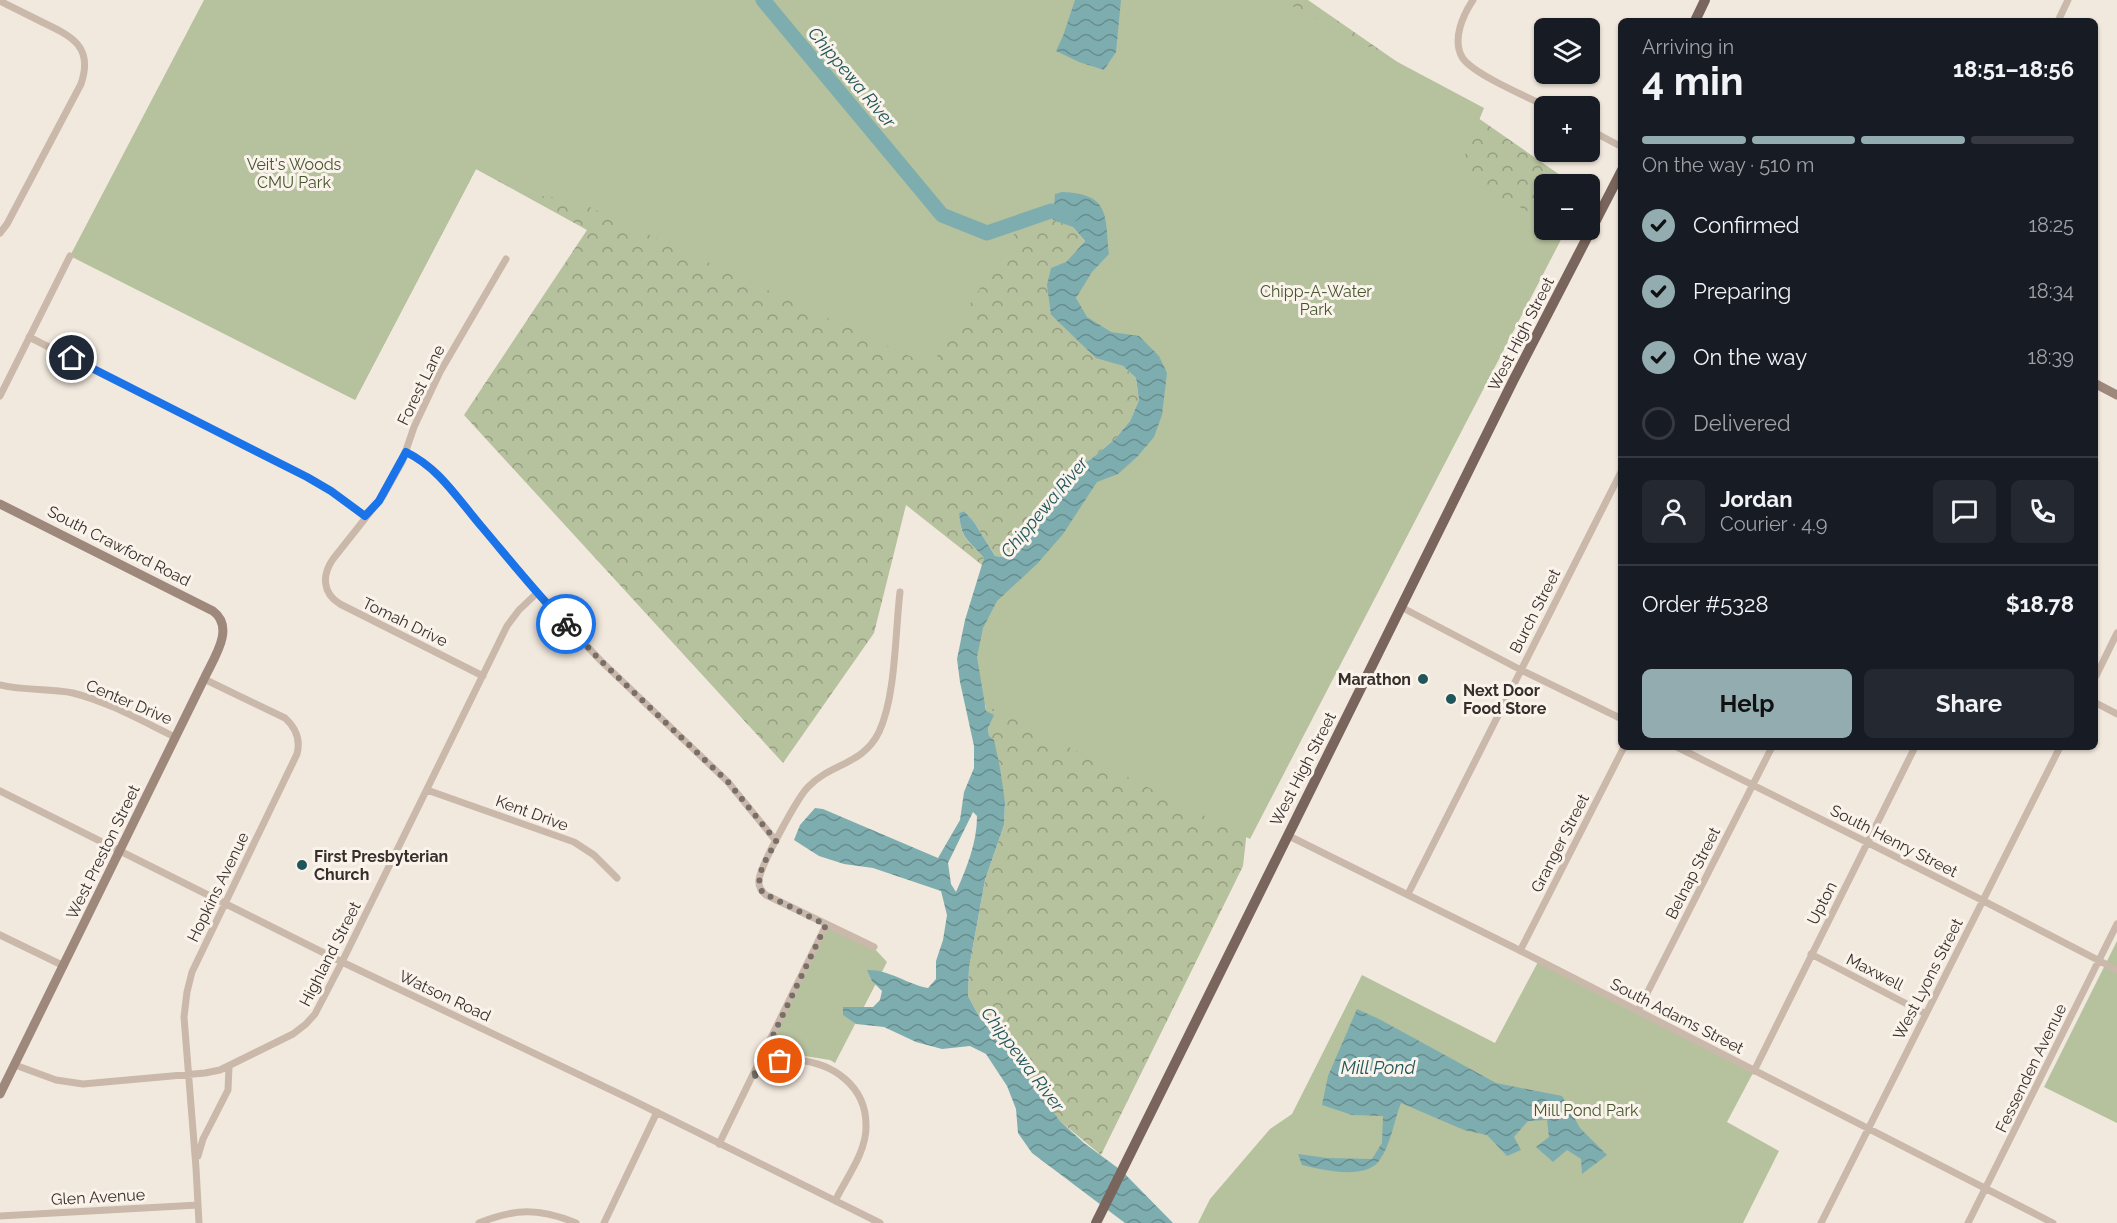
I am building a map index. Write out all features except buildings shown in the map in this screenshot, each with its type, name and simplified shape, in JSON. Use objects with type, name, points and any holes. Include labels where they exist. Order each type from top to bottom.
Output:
[{"type":"main road","points":[[1697,18],[1706,0]]},
{"type":"main road","name":"West High Street","points":[[1096,1223],[1513,381],[1618,178]]},
{"type":"street","points":[[1473,0],[1463,15],[1458,42],[1462,57],[1481,73],[1534,100]]},
{"type":"street","points":[[2059,18],[2068,0]]},
{"type":"street","points":[[0,1],[68,34],[78,44],[83,54],[85,71],[81,84],[8,224],[0,233]]},
{"type":"street","points":[[1600,135],[1618,145]]},
{"type":"street","points":[[0,396],[70,256]]},
{"type":"street","name":"Forest Lane","points":[[325,582],[328,566],[379,501],[406,452],[414,427],[440,372],[506,259]]},
{"type":"street","points":[[29,337],[307,477],[365,516]]},
{"type":"street","points":[[2098,385],[2117,395]]},
{"type":"street","points":[[406,452],[438,474],[537,593],[601,661],[728,782],[776,841]]},
{"type":"street","name":"Burch Street","points":[[1408,894],[1618,478]]},
{"type":"street","name":"South Crawford Road","points":[[0,504],[213,611],[222,619]]},
{"type":"street","name":"Tomah Drive","points":[[325,582],[328,594],[336,602],[483,676]]},
{"type":"street","points":[[873,947],[771,898],[761,890],[759,876],[795,805],[807,788],[822,775],[849,763],[862,754],[873,743],[879,732],[890,694],[900,592]]},
{"type":"street","name":"Highland Street","points":[[15,1065],[50,1078],[76,1083],[213,1071],[229,1067],[293,1034],[306,1024],[315,1014],[342,962],[510,621],[537,593]]},
{"type":"street","points":[[1401,607],[1521,670],[1618,717]]},
{"type":"street","name":"West Preston Street","points":[[0,1093],[204,679],[223,637],[222,619]]},
{"type":"street","points":[[2098,672],[2117,633]]},
{"type":"street","name":"Hopkins Avenue","points":[[199,1223],[184,1017],[187,992],[192,972],[297,754],[298,738],[295,729],[285,718],[204,679]]},
{"type":"street","name":"Center Drive","points":[[0,687],[63,691],[86,697],[114,707],[175,737]]},
{"type":"street","points":[[2098,704],[2117,714]]},
{"type":"street","name":"Granger Street","points":[[1520,951],[1622,750]]},
{"type":"street","name":"South Henry Street","points":[[1683,750],[1983,900],[2117,970]]},
{"type":"street","name":"Belnap Street","points":[[1638,1011],[1770,750]]},
{"type":"street","name":"Upton","points":[[1754,1071],[1913,750]]},
{"type":"street","name":"West Lyons Street","points":[[1821,1223],[2058,750]]},
{"type":"street","name":"Kent Drive","points":[[428,790],[570,840],[594,855],[617,878]]},
{"type":"street","name":"Watson Road","points":[[0,791],[342,962],[657,1112],[880,1223]]},
{"type":"street","name":"South Adams Street","points":[[1287,835],[1408,894],[2053,1223]]},
{"type":"street","name":"Fessenden Avenue","points":[[1968,1223],[1987,1189],[2117,924]]},
{"type":"street","points":[[719,1144],[826,925]]},
{"type":"street","points":[[0,935],[64,966]]},
{"type":"street","name":"Maxwell","points":[[1811,954],[1926,1014]]},
{"type":"street","points":[[752,1079],[763,1068],[774,1062],[805,1061],[831,1068],[845,1078],[856,1091],[865,1113],[866,1134],[860,1152],[835,1201]]},
{"type":"street","name":"Hopkins Avenue","points":[[196,1168],[201,1144],[228,1090],[229,1067]]},
{"type":"street","points":[[604,1223],[657,1112]]},
{"type":"street","name":"Glen Avenue","points":[[0,1216],[198,1205]]},
{"type":"street","points":[[479,1223],[509,1213],[529,1211],[553,1215],[576,1223]]},
{"type":"green space","name":"Chipp-A-Water Park","points":[[204,0],[1281,0],[1484,108],[1457,175],[1534,214],[1534,240],[1561,240],[1250,839],[966,695],[966,629],[1148,420],[1140,370],[1070,322],[1094,230],[1079,215],[1051,211],[1022,222],[931,366],[572,199],[528,195],[476,169],[355,400],[70,256]]},
{"type":"green space","points":[[1121,0],[1308,0],[1534,157],[1534,162],[1541,162],[1559,174],[1534,174],[1534,231],[1109,254],[1073,227],[1085,241],[1066,262],[1051,315],[1096,357],[1123,366],[1136,378],[1139,400],[1130,421],[1115,439],[1091,459],[1060,476],[1049,499],[1028,529],[1027,542],[1018,553],[1004,557],[995,556],[974,522],[964,511],[959,513],[964,535],[984,558],[982,565],[906,505],[874,633],[783,763],[464,415],[587,230],[476,169],[355,400],[366,18]]},
{"type":"green space","points":[[985,701],[1253,776],[1243,866],[1101,1155],[1060,1121],[1008,1050],[996,1029],[981,1020],[968,996],[969,968],[985,880],[1004,825],[1005,802],[989,736],[988,728],[991,719],[986,711]]},
{"type":"green space","points":[[826,925],[873,947],[887,962],[835,1063],[830,1060],[766,1050]]},
{"type":"green space","points":[[2117,941],[2117,1123],[2044,1087]]},
{"type":"green space","name":"Mill Pond Park","points":[[1539,960],[1754,1071],[1727,1122],[1779,1151],[1743,1223],[1198,1223],[1210,1199],[1270,1129],[1292,1114],[1362,975],[1495,1043]]},
{"type":"water","points":[[1075,0],[1121,0],[1116,52],[1104,70],[1056,51]]},
{"type":"water","points":[[1062,192],[1089,197],[1097,202],[1105,217],[1109,254],[1092,272],[1076,298],[1087,317],[1111,332],[1139,336],[1159,356],[1167,373],[1162,415],[1154,437],[1118,474],[1097,482],[1063,534],[1037,564],[997,601],[983,628],[977,657],[986,711],[994,715],[988,728],[989,736],[994,740],[1005,802],[1004,825],[985,880],[969,968],[968,996],[981,1020],[996,1029],[1007,1048],[1060,1121],[1084,1143],[1122,1171],[1173,1223],[1125,1223],[1032,1153],[1018,1133],[1016,1109],[1007,1086],[986,1054],[970,1046],[942,1049],[916,1042],[884,1027],[856,1024],[843,1015],[843,1007],[873,1007],[880,1000],[882,991],[872,981],[867,970],[890,974],[928,988],[936,979],[936,961],[943,940],[947,915],[941,891],[873,868],[844,864],[819,856],[794,840],[800,825],[815,808],[823,809],[938,858],[960,820],[964,792],[974,768],[974,746],[957,659],[965,620],[984,558],[964,534],[959,513],[964,511],[974,522],[995,556],[1004,557],[1018,553],[1027,542],[1028,529],[1049,499],[1060,476],[1091,459],[1115,439],[1130,421],[1139,400],[1136,378],[1123,366],[1096,358],[1051,315],[1047,285],[1051,268],[1066,262],[1085,241],[1073,227],[1053,220],[1055,194]],"holes":[[[973,812],[977,816],[973,845],[956,892],[951,884],[948,863]]]},
{"type":"water","name":"Mill Pond","points":[[1357,1009],[1496,1083],[1562,1096],[1580,1128],[1607,1155],[1582,1174],[1581,1159],[1567,1150],[1553,1162],[1536,1147],[1549,1137],[1547,1120],[1528,1121],[1514,1137],[1521,1150],[1507,1156],[1487,1135],[1464,1130],[1401,1103],[1387,1148],[1372,1167],[1354,1172],[1343,1172],[1302,1165],[1298,1154],[1327,1158],[1372,1159],[1382,1143],[1383,1116],[1352,1115],[1322,1105],[1328,1076]]},
{"type":"waterway","name":"Chippewa River","points":[[763,0],[942,215],[987,233],[1051,211],[1072,214]]},
{"type":"way so far","points":[[566,624],[601,661],[728,782],[776,841],[759,876],[759,884],[763,893],[826,925],[752,1079],[769,1064],[780,1061]]},
{"type":"place","name":"Marathon","points":[[1423,679]]},
{"type":"place","name":"Next Door Food Store","points":[[1451,699]]},
{"type":"place","name":"First Presbyterian Church","points":[[302,865]]},
{"type":"route","points":[[72,358],[307,477],[365,516],[379,501],[406,452],[438,474],[537,593],[566,624]]},
{"type":"park label","name":"Veit's Woods CMU Park","points":[[294,173]]}]
